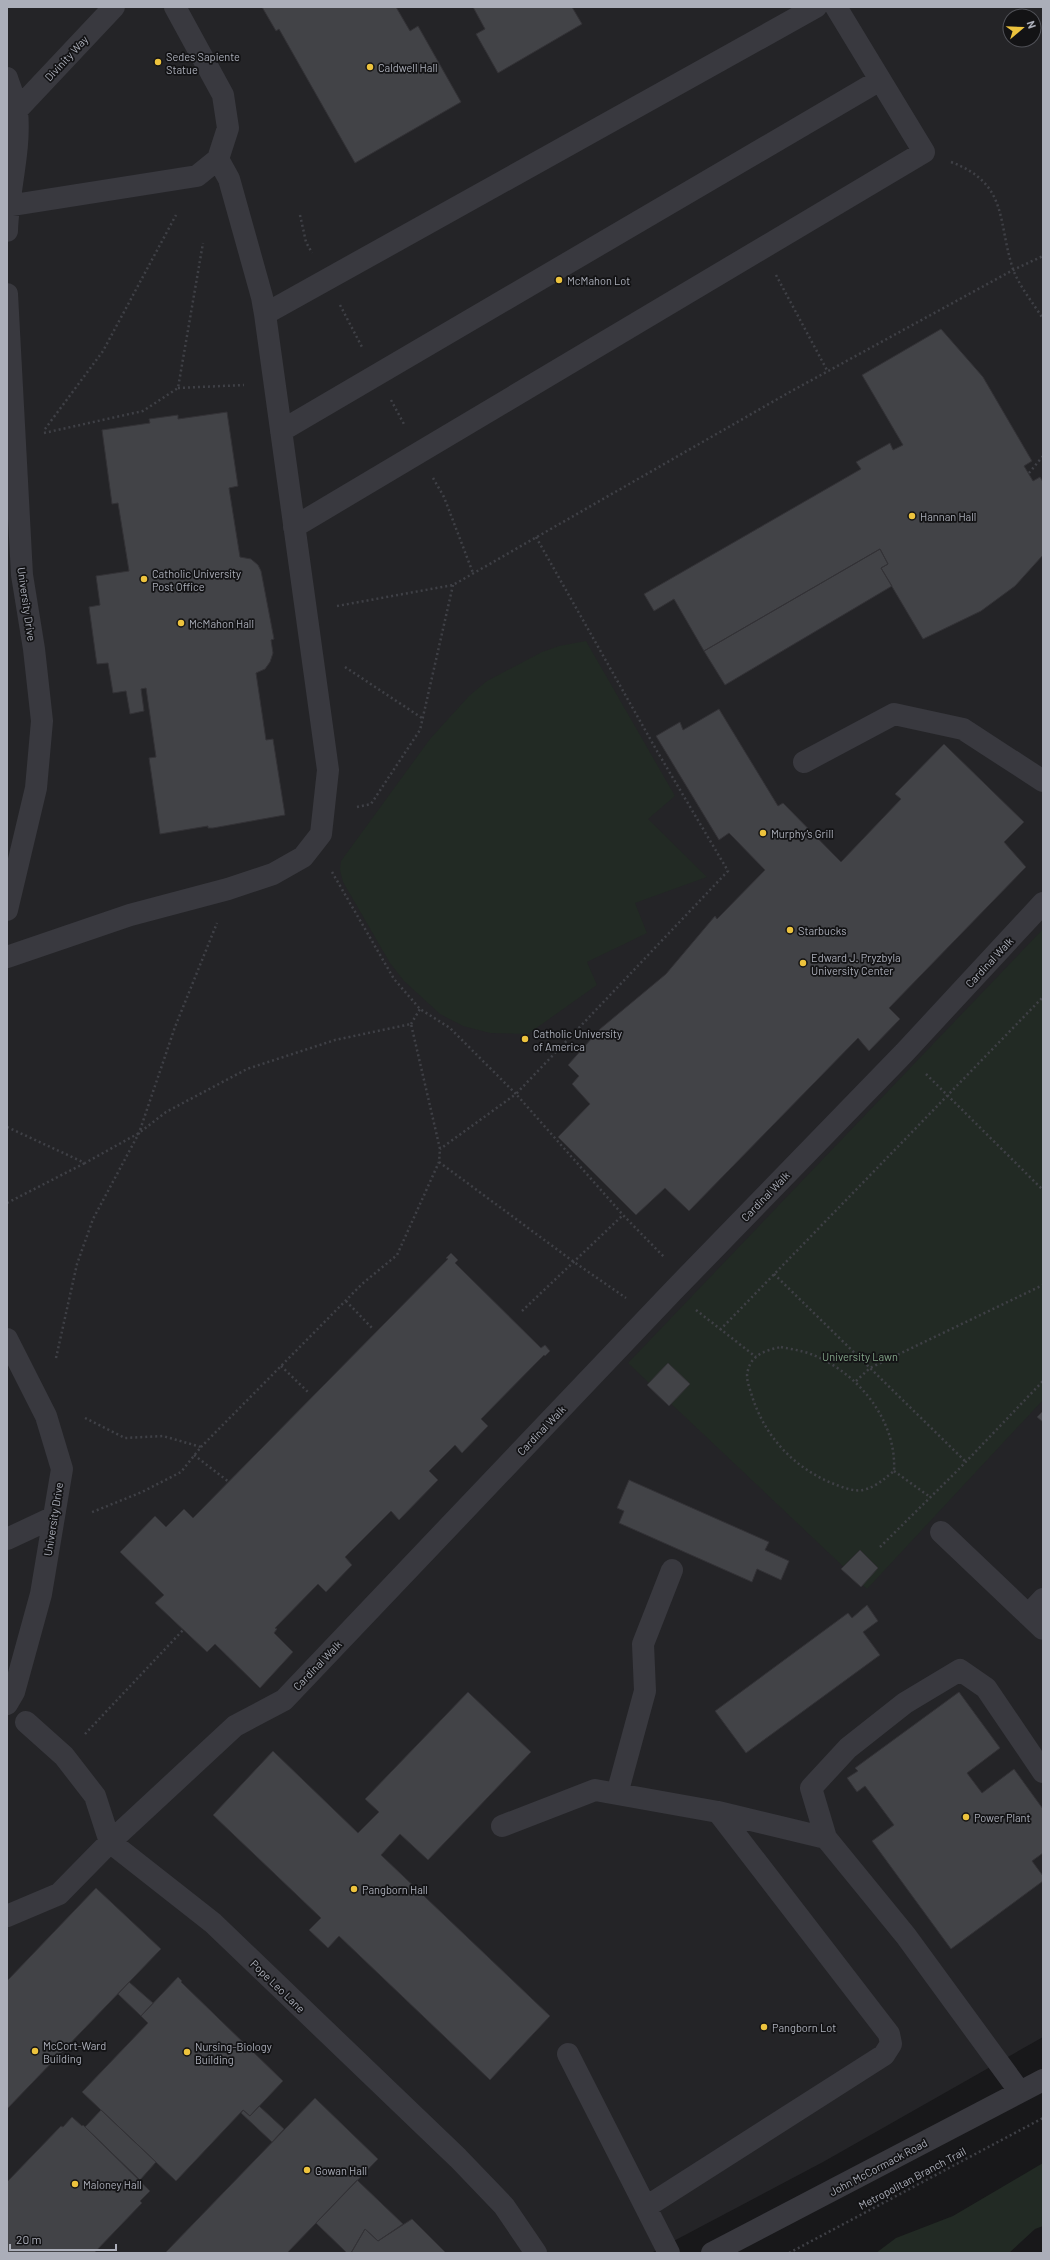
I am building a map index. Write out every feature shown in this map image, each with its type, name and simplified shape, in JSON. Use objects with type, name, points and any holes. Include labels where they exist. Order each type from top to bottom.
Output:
[{"type":"street","name":"Divinity Way","points":[[17,110],[114,7]]},
{"type":"street","points":[[8,206],[197,176],[218,159],[228,128],[223,95],[175,7]]},
{"type":"street","points":[[265,314],[816,7]]},
{"type":"street","points":[[294,528],[924,152],[836,7]]},
{"type":"street","points":[[7,78],[17,110],[16,159],[8,206],[7,232]]},
{"type":"street","points":[[281,431],[880,80]]},
{"type":"street","points":[[7,957],[130,915],[228,889],[272,874],[303,857],[321,834],[328,770],[265,314],[262,297],[229,179],[218,159]]},
{"type":"street","name":"University Drive","points":[[7,294],[22,575],[34,649],[42,720],[36,788],[7,910]]},
{"type":"street","points":[[804,762],[894,714],[963,728],[1043,781]]},
{"type":"street","name":"Cardinal Walk","points":[[7,1916],[59,1894],[110,1842],[235,1726],[284,1700],[650,1315],[904,1052],[1043,903]]},
{"type":"street","name":"University Drive","points":[[7,1339],[46,1416],[62,1468],[41,1594],[14,1692],[7,1704]]},
{"type":"street","points":[[7,1540],[54,1517]]},
{"type":"street","points":[[941,1532],[1035,1622],[1043,1599]]},
{"type":"street","points":[[617,1794],[645,1692],[643,1644],[672,1570]]},
{"type":"street","points":[[1020,2092],[906,1936],[826,1838],[811,1788],[848,1748],[906,1703],[960,1670],[986,1688],[1043,1772]]},
{"type":"street","points":[[26,1722],[64,1756],[95,1796],[110,1842]]},
{"type":"street","points":[[502,1826],[595,1790],[718,1812],[826,1838]]},
{"type":"street","points":[[646,2207],[884,2055],[891,2044],[889,2034],[718,1812]]},
{"type":"street","name":"Pope Leo Lane","points":[[110,1842],[213,1923],[458,2158],[504,2206],[536,2253]]},
{"type":"street","points":[[568,2054],[669,2253]]},
{"type":"street","name":"John McCormack Road","points":[[712,2253],[1043,2080]]},
{"type":"path","points":[[924,152],[968,168],[988,185],[1001,213],[1013,270],[1043,320]]},
{"type":"path","points":[[176,215],[103,351],[41,434],[143,411],[178,388],[244,385]]},
{"type":"path","points":[[300,215],[306,242]]},
{"type":"path","points":[[178,388],[203,243]]},
{"type":"path","points":[[762,249],[828,372]]},
{"type":"path","points":[[337,606],[453,585],[828,372],[1013,270],[1043,256]]},
{"type":"path","points":[[1029,474],[1043,456]]},
{"type":"path","points":[[444,497],[473,573]]},
{"type":"path","points":[[440,1149],[516,1094],[728,871],[657,751],[536,537]]},
{"type":"path","points":[[357,807],[371,804],[420,730],[453,585]]},
{"type":"path","points":[[344,667],[422,718]]},
{"type":"path","points":[[332,872],[394,979],[420,1009],[450,1028],[516,1094],[623,1215],[685,1279]]},
{"type":"path","points":[[56,1358],[77,1264],[93,1219],[138,1133],[175,1027],[219,918]]},
{"type":"path","points":[[756,1357],[720,1330],[1043,997]]},
{"type":"path","points":[[90,1513],[142,1492],[181,1472],[194,1455],[281,1366],[346,1301],[397,1255],[439,1162],[440,1149],[411,1024],[420,1009]]},
{"type":"path","points":[[7,1203],[85,1163],[138,1133],[166,1112],[247,1069],[335,1040],[411,1024]]},
{"type":"path","points":[[904,1052],[1043,1190]]},
{"type":"path","points":[[7,1127],[85,1163]]},
{"type":"path","points":[[439,1162],[574,1262],[650,1315]]},
{"type":"path","points":[[522,1311],[623,1215]]},
{"type":"path","points":[[774,1274],[966,1462]]},
{"type":"path","points":[[856,1381],[870,1368],[1043,1286]]},
{"type":"path","points":[[346,1301],[372,1328]]},
{"type":"path","points":[[781,1347],[808,1353],[835,1367],[856,1381],[878,1411],[890,1435],[895,1456],[894,1471],[878,1484],[862,1490],[843,1488],[822,1480],[794,1461],[784,1452],[757,1412],[748,1385],[748,1370],[756,1357],[766,1350],[781,1347]]},
{"type":"path","points":[[281,1366],[308,1392]]},
{"type":"path","points":[[880,1547],[966,1462],[1043,1381]]},
{"type":"path","points":[[85,1418],[125,1438],[163,1436],[201,1448]]},
{"type":"path","points":[[194,1455],[229,1482]]},
{"type":"path","points":[[894,1471],[930,1497]]},
{"type":"path","points":[[64,1756],[184,1630]]},
{"type":"path","name":"Metropolitan Branch Trail","points":[[789,2253],[1043,2118]]},
{"type":"shaded area","name":"Catholic University of America","points":[[7,7],[1043,7],[1043,2037],[823,2162],[651,2253],[7,2253]]},
{"type":"green space","points":[[586,641],[675,796],[648,819],[707,877],[635,903],[647,933],[587,962],[597,985],[528,1034],[490,1033],[463,1026],[440,1014],[404,981],[390,963],[343,882],[340,870],[341,861],[430,739],[469,696],[487,681],[542,652],[559,646]]},
{"type":"green space","name":"University Lawn","points":[[1043,929],[1043,1400],[867,1589],[628,1363]]},
{"type":"green space","points":[[1043,2163],[1043,2226],[1035,2229],[1009,2253],[876,2253],[896,2238],[953,2216]]},
{"type":"building","name":"Caldwell Hall","points":[[262,7],[396,7],[410,31],[418,26],[461,102],[355,163],[279,29],[276,31]]},
{"type":"building","points":[[473,7],[572,7],[582,24],[498,73],[476,34],[485,29]]},
{"type":"building","name":"Hannan Hall","points":[[941,329],[983,377],[1032,461],[1024,466],[1033,481],[1040,477],[1043,482],[1043,555],[1015,586],[981,611],[923,639],[881,568],[888,564],[880,549],[704,651],[674,599],[654,611],[644,594],[861,469],[856,462],[890,443],[893,450],[903,445],[862,375]]},
{"type":"building","name":"McMahon Hall","points":[[227,412],[238,486],[229,488],[240,557],[251,559],[258,565],[261,571],[274,639],[271,640],[273,653],[270,662],[265,669],[256,673],[266,740],[273,739],[285,815],[213,828],[208,828],[208,826],[160,834],[149,758],[156,757],[146,688],[141,689],[144,711],[130,714],[126,691],[113,693],[108,663],[97,664],[96,658],[89,607],[100,605],[96,576],[129,571],[118,503],[112,504],[102,430],[150,423],[149,419],[178,415],[178,419]]},
{"type":"building","points":[[880,549],[888,564],[881,568],[892,586],[725,685],[704,651]]},
{"type":"building","name":"Edward J. Pryzbyla University Center","points":[[719,709],[778,806],[783,803],[841,862],[901,799],[895,794],[944,744],[1024,822],[1004,842],[1026,867],[889,1008],[900,1019],[869,1051],[858,1038],[689,1211],[665,1188],[636,1215],[558,1137],[590,1104],[572,1084],[579,1076],[568,1065],[600,1029],[666,974],[715,916],[717,919],[765,870],[729,833],[719,840],[656,736],[680,722],[683,730]]},
{"type":"building","points":[[451,1253],[458,1260],[455,1263],[541,1348],[545,1345],[550,1351],[545,1356],[544,1355],[481,1419],[488,1426],[462,1453],[455,1445],[429,1471],[438,1480],[399,1520],[391,1511],[345,1557],[352,1565],[326,1592],[318,1584],[275,1628],[277,1629],[274,1633],[293,1652],[260,1688],[215,1644],[207,1652],[155,1603],[164,1595],[120,1552],[155,1516],[166,1527],[184,1509],[193,1518],[448,1259],[446,1258]]},
{"type":"building","points":[[668,1363],[690,1384],[669,1406],[647,1385]]},
{"type":"building","points":[[1043,1411],[1043,1422],[1037,1417]]},
{"type":"building","points":[[629,1480],[769,1542],[765,1550],[789,1561],[781,1580],[757,1569],[752,1582],[619,1523],[624,1511],[617,1508]]},
{"type":"building","points":[[860,1550],[878,1568],[861,1587],[841,1569]]},
{"type":"building","points":[[867,1605],[878,1621],[863,1632],[880,1655],[746,1753],[715,1711],[848,1613],[852,1618]]},
{"type":"building","name":"Pangborn Hall","points":[[468,1692],[531,1752],[428,1860],[400,1834],[381,1855],[550,2016],[490,2080],[339,1936],[328,1948],[309,1930],[321,1918],[213,1815],[273,1751],[358,1833],[379,1812],[365,1799]]},
{"type":"building","name":"Power Plant","points":[[959,1692],[1000,1748],[967,1773],[982,1793],[1014,1769],[1043,1809],[1043,1853],[1032,1861],[1043,1876],[1043,1881],[951,1949],[872,1841],[894,1825],[865,1786],[857,1792],[847,1778],[858,1771],[855,1768]]},
{"type":"building","name":"McCort-Ward Building","points":[[96,1888],[161,1949],[7,2109],[7,1981]]},
{"type":"building","name":"Nursing-Biology Building","points":[[178,1977],[182,1981],[181,1982],[283,2081],[250,2116],[243,2110],[176,2181],[82,2092],[148,2023],[141,2016]]},
{"type":"building","points":[[129,1982],[153,2003],[141,2016],[118,1994]]},
{"type":"building","name":"Gowan Hall","points":[[315,2098],[378,2159],[287,2253],[165,2253]]},
{"type":"building","points":[[259,2106],[284,2129],[272,2142],[241,2113],[243,2110],[250,2116]]},
{"type":"building","points":[[101,2110],[156,2162],[140,2180],[85,2127]]},
{"type":"building","name":"Maloney Hall","points":[[72,2117],[82,2126],[83,2125],[150,2191],[140,2201],[142,2203],[94,2253],[7,2253],[7,2182],[61,2126],[63,2127]]},
{"type":"building","points":[[357,2180],[403,2224],[378,2241],[365,2229],[351,2253],[347,2253],[316,2223]]},
{"type":"building","points":[[412,2219],[446,2253],[351,2253],[365,2229],[378,2241]]},
{"type":"place","name":"Sedes Sapiente Statue","points":[[158,62]]},
{"type":"place","name":"Caldwell Hall","points":[[370,67]]},
{"type":"place","name":"McMahon Lot","points":[[559,280]]},
{"type":"place","name":"Hannan Hall","points":[[912,516]]},
{"type":"place","name":"Catholic University Post Office","points":[[144,579]]},
{"type":"place","name":"McMahon Hall","points":[[181,623]]},
{"type":"place","name":"Murphy’s Grill","points":[[763,833]]},
{"type":"place","name":"Starbucks","points":[[790,930]]},
{"type":"place","name":"Edward J. Pryzbyla University Center","points":[[803,963]]},
{"type":"place","name":"Catholic University of America","points":[[525,1039]]},
{"type":"place","name":"Power Plant","points":[[966,1817]]},
{"type":"place","name":"Pangborn Hall","points":[[354,1889]]},
{"type":"place","name":"Pangborn Lot","points":[[764,2027]]},
{"type":"place","name":"McCort-Ward Building","points":[[35,2051]]},
{"type":"place","name":"Nursing-Biology Building","points":[[187,2052]]},
{"type":"place","name":"Gowan Hall","points":[[307,2170]]},
{"type":"place","name":"Maloney Hall","points":[[75,2184]]}]
